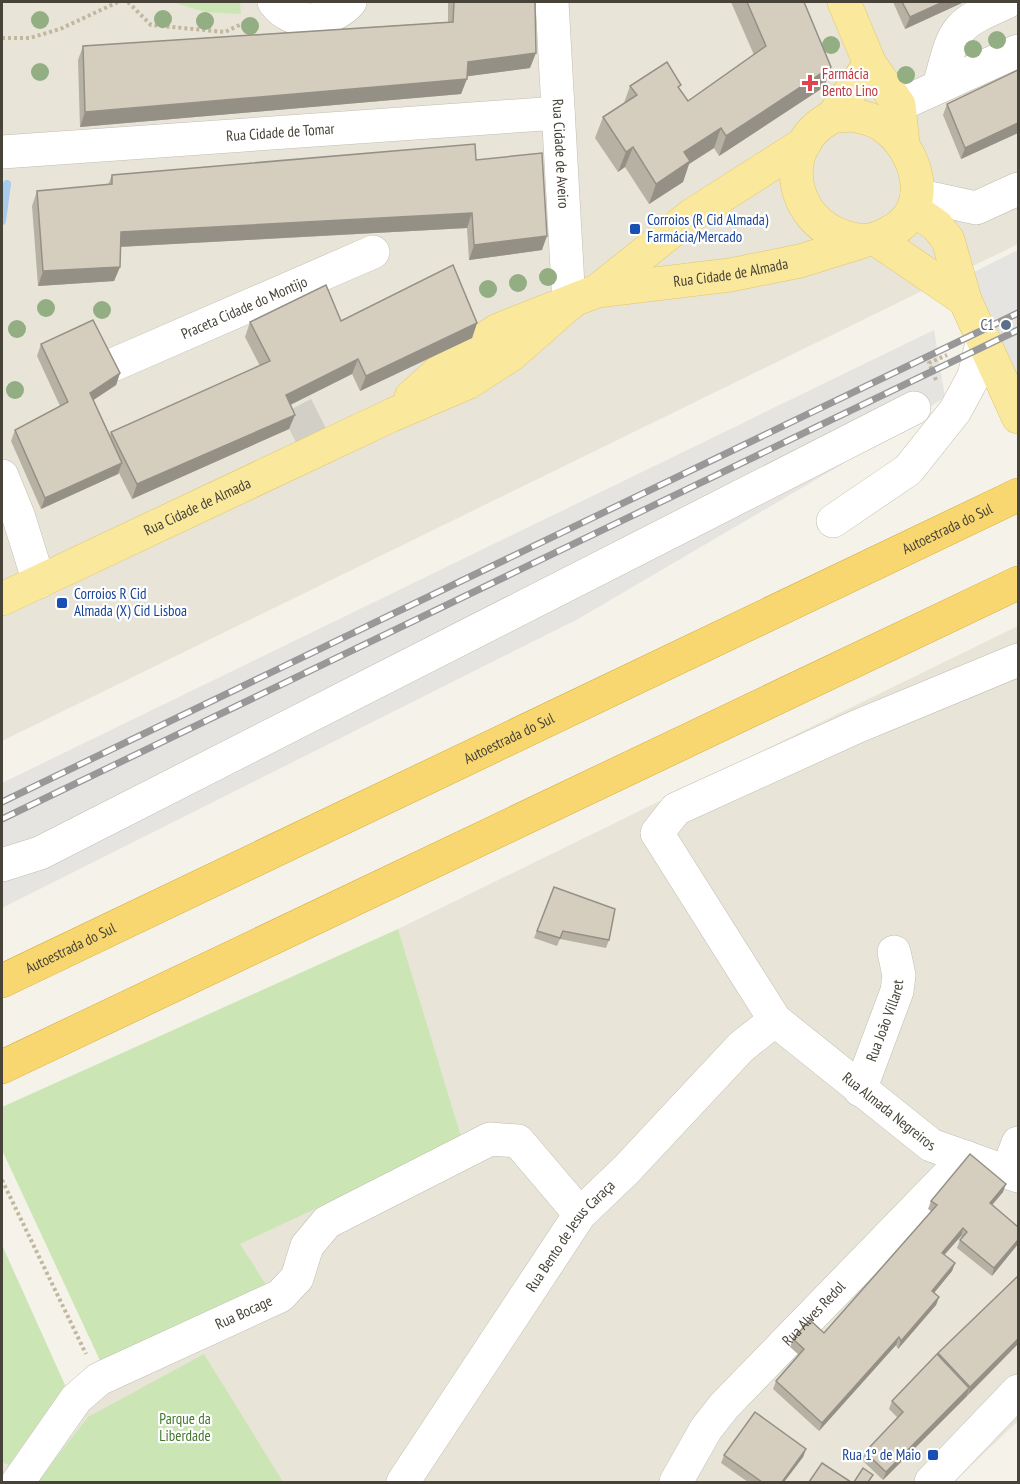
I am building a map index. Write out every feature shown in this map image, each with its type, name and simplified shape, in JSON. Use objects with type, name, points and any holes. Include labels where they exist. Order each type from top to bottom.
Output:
[{"type":"highway","name":"Autoestrada do Sul","points":[[2,981],[1018,495]]},
{"type":"highway","points":[[2,1067],[1018,583]]},
{"type":"main road","points":[[844,2],[870,64],[899,105],[903,144]]},
{"type":"main road","points":[[870,64],[832,117],[817,128],[805,143],[797,166],[797,187],[802,205],[816,222],[833,234],[869,241],[965,300]]},
{"type":"main road","points":[[832,117],[852,115],[870,119],[883,126],[903,144],[913,163],[915,202],[900,227],[869,241]]},
{"type":"main road","name":"Rua Cidade de Almada","points":[[583,298],[692,215],[805,143]]},
{"type":"main road","points":[[915,202],[948,240],[965,300],[1018,417]]},
{"type":"main road","name":"Rua Cidade de Almada","points":[[2,599],[392,414],[453,359],[498,330],[583,298],[729,275],[800,261],[869,241]]},
{"type":"street","points":[[276,4],[310,21],[328,18],[343,10],[350,2]]},
{"type":"street","name":"Rua Cidade de Aveiro","points":[[552,2],[558,113],[583,298]]},
{"type":"street","points":[[939,86],[950,45],[957,30],[970,18],[1007,2]]},
{"type":"street","points":[[899,105],[1018,51]]},
{"type":"street","name":"Rua Cidade de Tomar","points":[[2,152],[558,113]]},
{"type":"street","points":[[915,202],[976,208],[1018,189]]},
{"type":"street","name":"Praceta Cidade do Montijo","points":[[115,364],[373,252]]},
{"type":"street","points":[[833,521],[908,470],[955,411],[974,376],[983,339]]},
{"type":"street","points":[[2,865],[40,853],[914,408]]},
{"type":"street","points":[[2,476],[18,515],[39,582]]},
{"type":"street","name":"Rua Almada Negreiros","points":[[1015,1164],[966,1157],[931,1145],[775,1020],[657,833],[676,808],[856,726],[1018,660]]},
{"type":"street","name":"Rua João Villaret","points":[[860,1090],[897,991],[899,975],[894,952]]},
{"type":"street","name":"Rua Bento de Jesus Caraça","points":[[403,1482],[580,1214],[626,1170],[741,1047],[775,1020]]},
{"type":"street","name":"Rua Bocage","points":[[18,1482],[76,1399],[99,1379],[280,1296],[297,1278],[307,1246],[327,1222],[490,1139],[518,1141],[580,1214]]},
{"type":"street","name":"Rua Alves Redol","points":[[690,1477],[706,1429],[724,1406],[966,1157]]},
{"type":"street","points":[[931,1482],[1018,1391]]},
{"type":"path","points":[[2,38],[30,38],[60,29],[118,2]]},
{"type":"path","points":[[128,2],[151,25],[225,32],[276,4]]},
{"type":"path","points":[[2,1180],[99,1379]]},
{"type":"shaded area","points":[[2,2],[1018,2],[1018,244],[2,741]]},
{"type":"shaded area","name":"C1","points":[[1018,250],[1018,377],[970,274]]},
{"type":"shaded area","points":[[934,330],[945,397],[841,465],[578,619],[2,908],[2,783]]},
{"type":"shaded area","points":[[1018,626],[1018,1421],[954,1482],[2,1482],[2,1462],[9,1464],[65,1385],[270,1291],[239,1244],[461,1140],[398,929]]},
{"type":"green space","points":[[172,2],[240,2],[241,14],[205,12]]},
{"type":"green space","points":[[398,929],[462,1140],[240,1244],[270,1291],[103,1367],[2,1150],[2,1107]]},
{"type":"green space","points":[[2,1245],[65,1385],[9,1465],[2,1462]]},
{"type":"green space","name":"Parque da Liberdade","points":[[204,1354],[283,1482],[37,1482],[88,1417]]},
{"type":"building","points":[[454,2],[535,2],[536,53],[468,62],[467,79],[85,112],[83,46],[453,22]]},
{"type":"building","points":[[747,2],[804,2],[831,67],[726,136],[721,128],[684,152],[690,161],[656,184],[633,147],[626,152],[603,117],[637,95],[630,86],[667,62],[681,85],[678,87],[688,101],[766,46]]},
{"type":"building","points":[[902,2],[943,2],[910,17]]},
{"type":"building","points":[[1018,70],[1018,123],[965,148],[947,104]]},
{"type":"building","points":[[475,144],[476,160],[542,153],[547,236],[474,245],[472,213],[121,232],[120,267],[43,271],[37,191],[112,184],[112,175]]},
{"type":"building","points":[[453,265],[477,323],[366,376],[358,359],[286,395],[295,415],[137,484],[111,432],[270,361],[250,322],[326,285],[341,321]]},
{"type":"building","points":[[93,320],[120,373],[90,393],[122,463],[45,498],[15,430],[68,402],[41,344]]},
{"type":"building","points":[[554,887],[615,909],[609,940],[563,931],[560,938],[537,931]]},
{"type":"building","points":[[970,1154],[1006,1184],[990,1203],[1018,1227],[1018,1240],[994,1268],[960,1240],[967,1232],[963,1228],[942,1253],[955,1263],[932,1291],[939,1297],[901,1341],[899,1337],[822,1423],[776,1381],[804,1349],[793,1339],[810,1320],[824,1333],[937,1205],[931,1201]]},
{"type":"building","points":[[1018,1276],[1018,1339],[970,1387],[938,1353]]},
{"type":"building","points":[[937,1354],[969,1388],[886,1472],[865,1452],[903,1412],[892,1401]]},
{"type":"building","points":[[755,1412],[806,1449],[782,1482],[762,1482],[724,1455]]},
{"type":"building","points":[[822,1463],[851,1482],[809,1482]]},
{"type":"building","points":[[863,1468],[873,1475],[868,1482],[854,1482]]},
{"type":"waterway","points":[[2,221],[7,184]]},
{"type":"tunnel","points":[[274,363],[318,449]]},
{"type":"railway","points":[[2,802],[1018,313]]},
{"type":"railway","points":[[2,819],[1018,330]]},
{"type":"place","name":"Farmácia Bento Lino","points":[[810,83]]},
{"type":"place","name":"Corroios (R Cid Almada) Farmácia/Mercado","points":[[635,229]]},
{"type":"place","name":"C1","points":[[1006,325]]},
{"type":"place","name":"Corroios R Cid Almada (X) Cid Lisboa","points":[[62,603]]},
{"type":"place","name":"Rua 1º de Maio","points":[[933,1455]]}]
